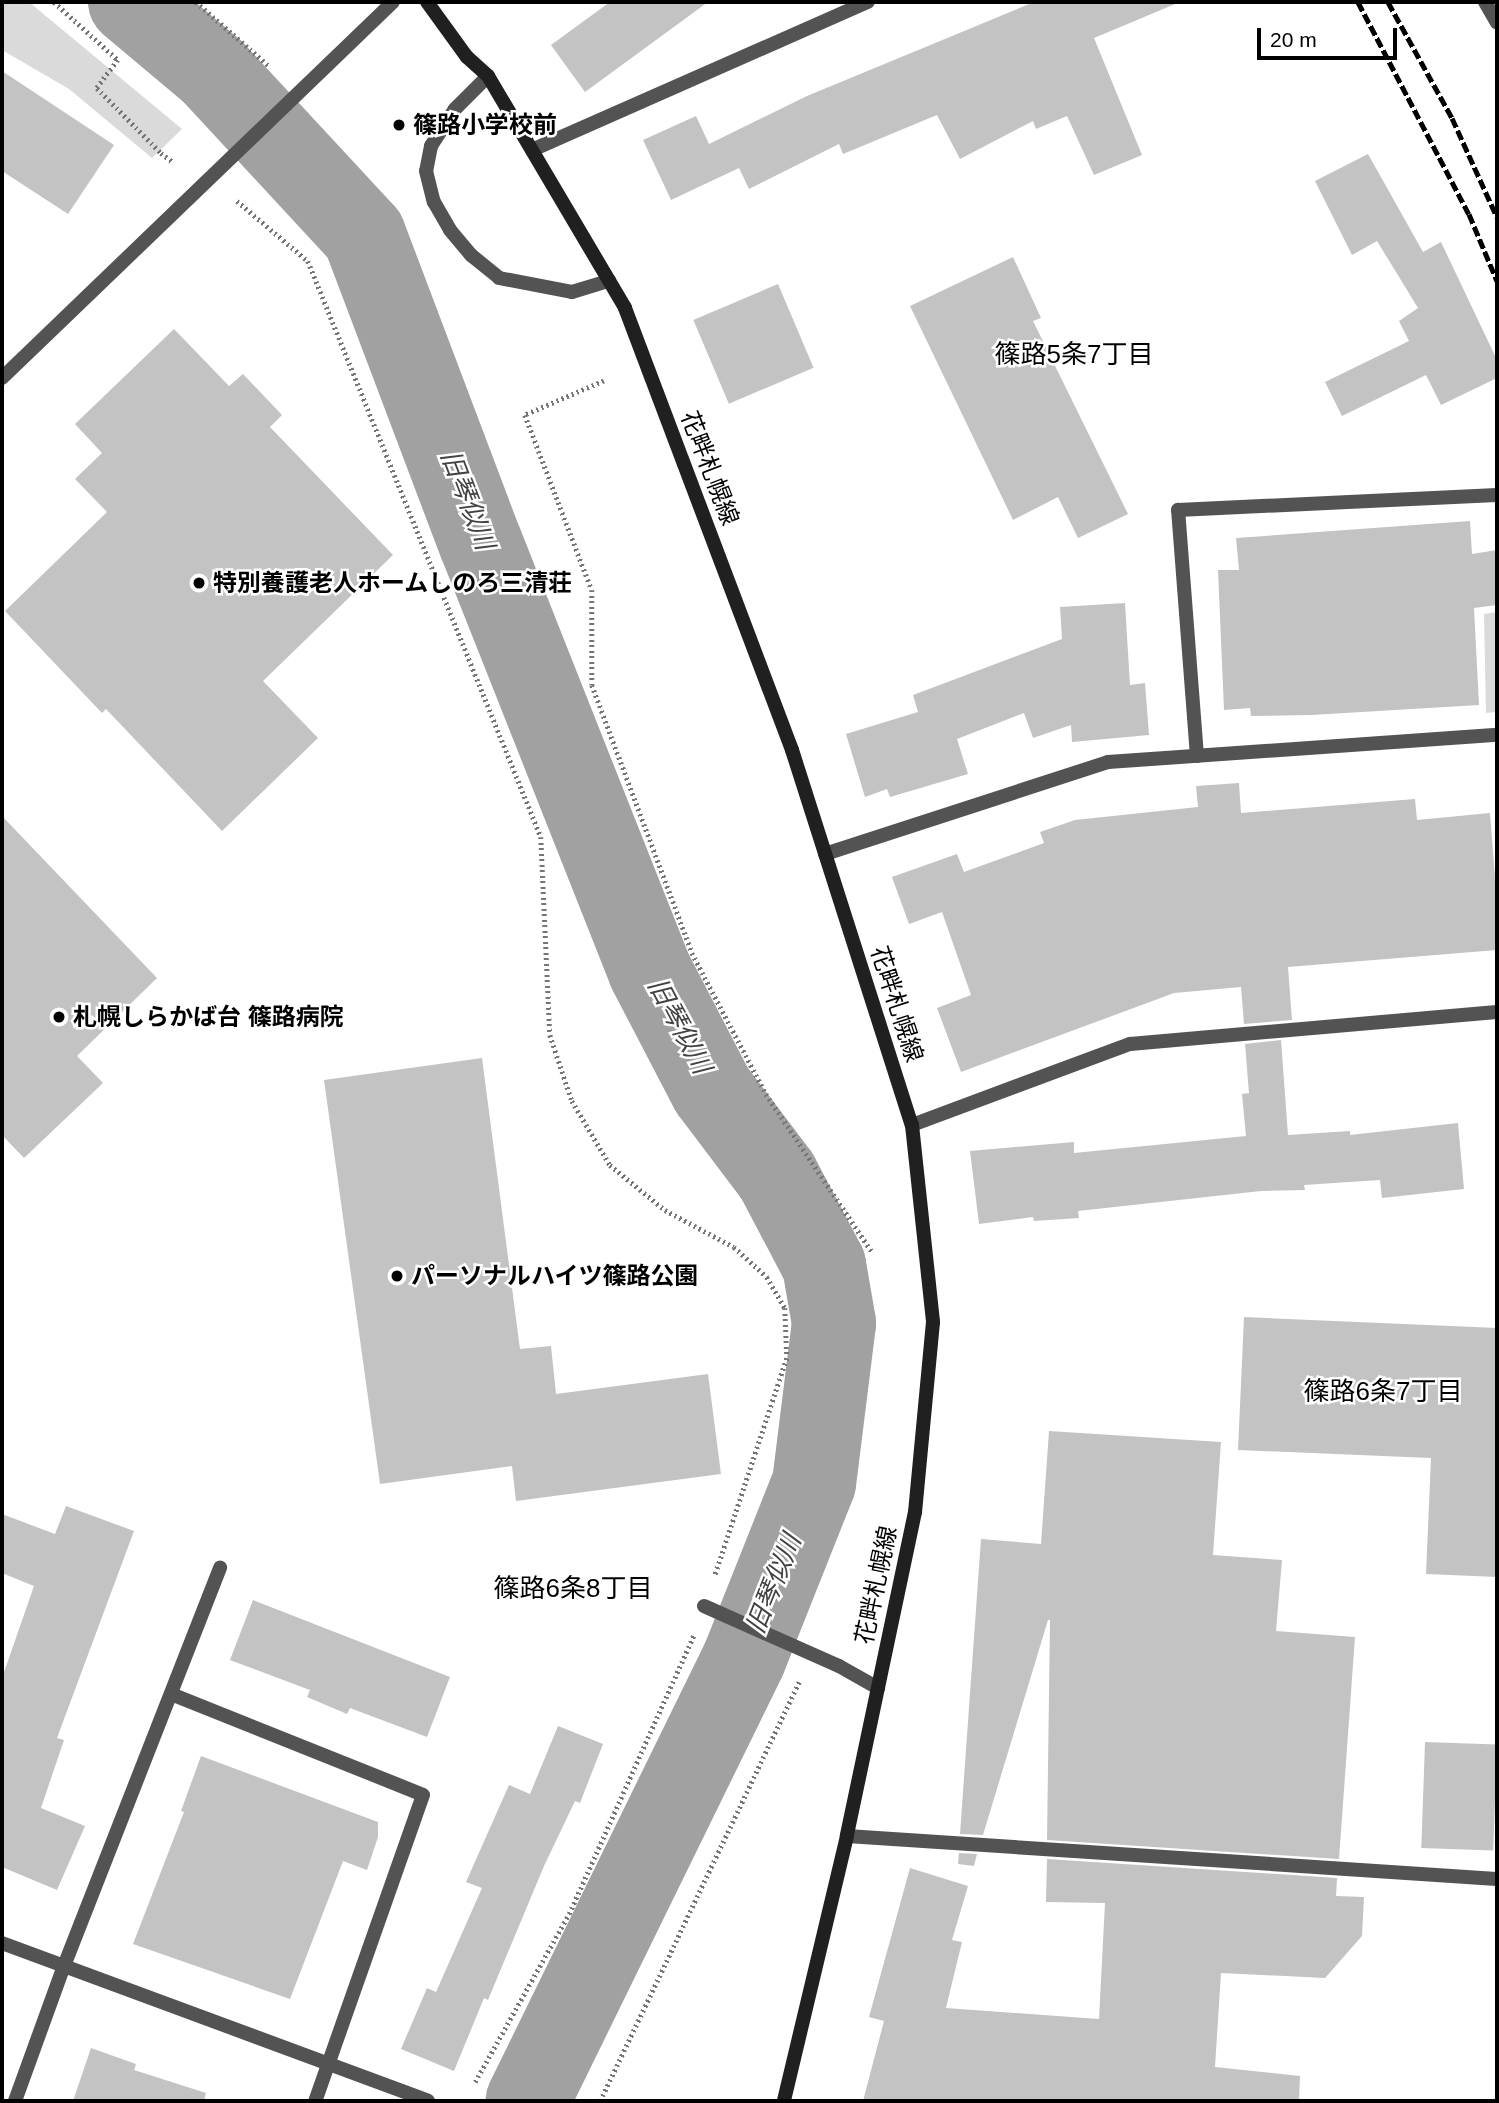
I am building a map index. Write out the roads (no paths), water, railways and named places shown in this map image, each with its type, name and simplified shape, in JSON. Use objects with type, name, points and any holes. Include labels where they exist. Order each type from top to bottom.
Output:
[{"type":"main road","name":"花畔札幌線","points":[[427,2],[467,57],[488,76],[625,307],[787,737],[912,1125],[933,1322],[915,1512],[847,1836],[784,2101]]},
{"type":"street","points":[[2,378],[393,2]]},
{"type":"street","points":[[532,150],[868,2]]},
{"type":"street","points":[[1485,2],[1497,23]]},
{"type":"street","points":[[488,76],[460,103],[431,146],[426,171],[434,202],[471,254],[499,278],[572,292],[609,281]]},
{"type":"street","points":[[1197,756],[1178,510],[1497,495]]},
{"type":"street","points":[[825,854],[1108,762],[1497,735]]},
{"type":"street","points":[[912,1125],[1130,1044],[1497,1012]]},
{"type":"street","points":[[15,2101],[64,1966],[220,1567]]},
{"type":"street","points":[[704,1606],[839,1666],[878,1688]]},
{"type":"street","points":[[171,1694],[422,1795],[315,2101]]},
{"type":"street","points":[[847,1836],[1497,1879]]},
{"type":"street","points":[[2,1942],[428,2101]]},
{"type":"waterway","name":"旧琴似川","points":[[130,2],[213,72],[364,235],[481,544],[650,971],[712,1090],[777,1176],[824,1265],[834,1323],[814,1483],[744,1659],[527,2101]]},
{"type":"railway","points":[[1358,2],[1469,214],[1497,281]]},
{"type":"railway","points":[[1388,2],[1452,118],[1497,217]]},
{"type":"place","name":"篠路小学校前","points":[[399,125]]},
{"type":"place","name":"特別養護老人ホームしのろ三清荘","points":[[199,583]]},
{"type":"place","name":"札幌しらかば台 篠路病院","points":[[59,1017]]},
{"type":"place","name":"パーソナルハイツ篠路公園","points":[[397,1276]]},
{"type":"district","name":"篠路5条7丁目","points":[[1074,355]]},
{"type":"district","name":"篠路6条7丁目","points":[[1383,1392]]},
{"type":"district","name":"篠路6条8丁目","points":[[573,1589]]}]
